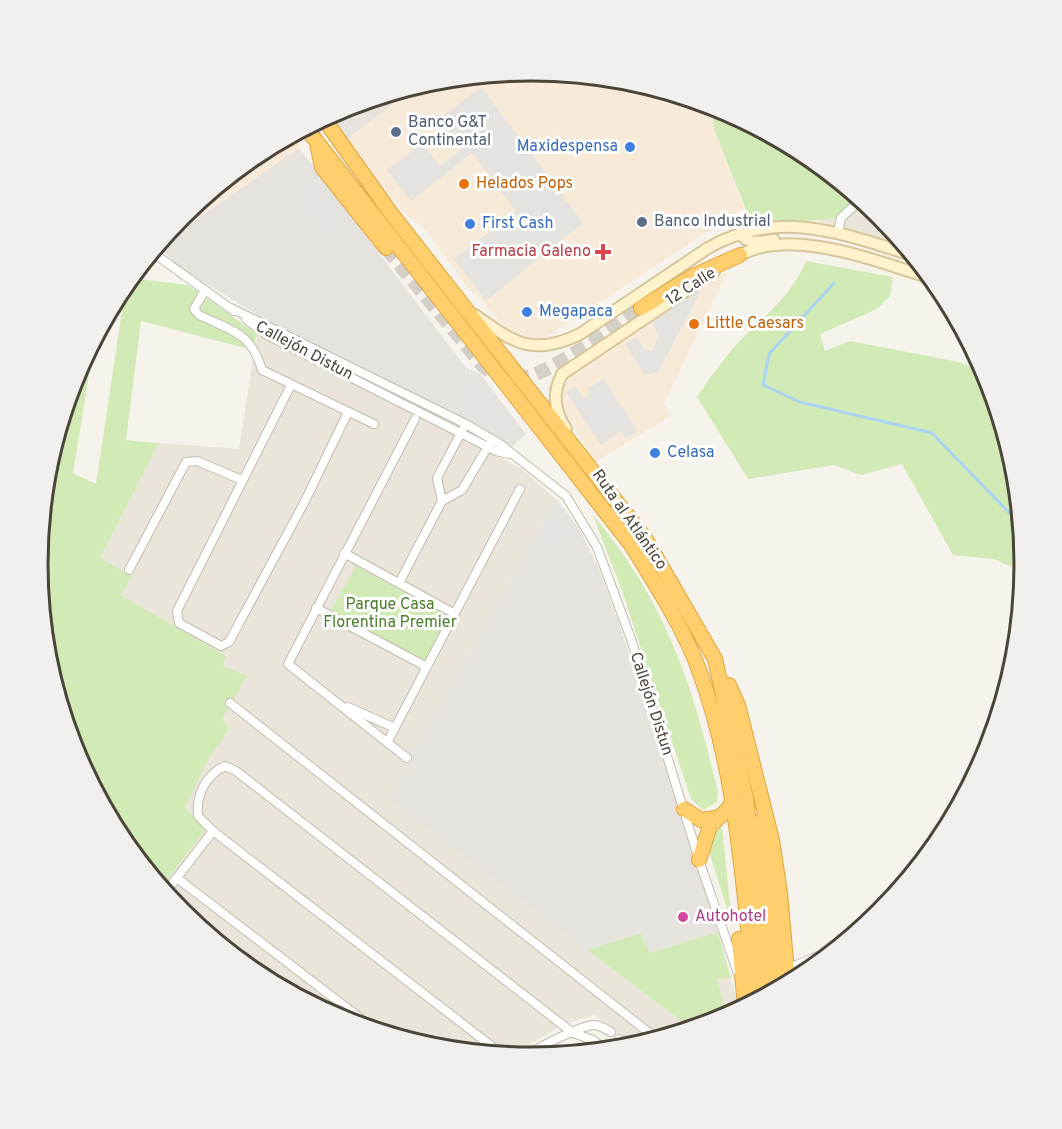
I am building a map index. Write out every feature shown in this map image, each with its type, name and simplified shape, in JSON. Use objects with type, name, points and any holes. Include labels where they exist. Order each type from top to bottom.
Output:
[{"type":"highway","name":"Ruta al Atlántico","points":[[329,126],[390,212],[470,311],[645,537],[715,660],[746,798],[767,986]]},
{"type":"highway","name":"Ruta al Atlántico","points":[[311,134],[632,546],[676,621],[699,668],[722,747],[737,836],[755,992]]},
{"type":"highway","points":[[316,140],[322,167],[386,248]]},
{"type":"highway","points":[[641,309],[693,276],[740,255]]},
{"type":"highway","points":[[715,660],[738,705],[763,801],[778,883],[785,975]]},
{"type":"highway","points":[[699,860],[705,836],[732,801]]},
{"type":"highway","points":[[763,801],[761,827],[784,975]]},
{"type":"highway","points":[[684,809],[701,820],[717,818]]},
{"type":"highway","points":[[737,836],[733,863],[744,998]]},
{"type":"main road","name":"12 Calle","points":[[470,311],[519,344],[546,347],[560,344],[580,334],[708,248],[740,233],[761,228],[794,226],[838,232],[898,251]]},
{"type":"main road","points":[[740,233],[746,241],[751,242],[782,240],[800,244]]},
{"type":"main road","name":"12 Calle","points":[[590,464],[561,420],[556,407],[555,387],[562,374],[740,255],[800,244],[841,251],[917,274]]},
{"type":"street","points":[[838,232],[840,218],[854,205]]},
{"type":"street","name":"Callejón Distun","points":[[159,257],[231,308],[464,428],[539,473],[566,496],[597,547],[630,639],[699,860],[743,985]]},
{"type":"street","points":[[205,290],[195,309],[199,315],[245,337],[256,349],[262,370],[374,424]]},
{"type":"street","points":[[291,385],[176,616],[179,623],[221,646],[230,642],[305,501],[348,412]]},
{"type":"street","points":[[407,758],[288,664],[415,419]]},
{"type":"street","points":[[442,501],[437,478],[464,428]]},
{"type":"street","points":[[399,584],[442,501],[462,490],[490,443]]},
{"type":"street","points":[[129,570],[186,462],[197,461],[242,480]]},
{"type":"street","points":[[388,741],[520,489]]},
{"type":"street","points":[[344,554],[455,614]]},
{"type":"street","points":[[316,608],[427,667]]},
{"type":"street","points":[[336,701],[395,728]]},
{"type":"street","points":[[230,703],[648,1033]]},
{"type":"street","points":[[491,1045],[213,831],[198,816],[197,804],[201,790],[216,770],[225,766],[236,771],[573,1033],[597,1043]]},
{"type":"street","points":[[171,886],[213,831]]},
{"type":"street","points":[[177,878],[355,1014]]},
{"type":"street","points":[[540,1047],[548,1042],[594,1025],[609,1031],[600,1035],[600,1042]]},
{"type":"shaded area","points":[[531,81],[625,91],[656,98],[714,117],[714,129],[744,208],[546,337],[529,342],[511,336],[484,302],[470,290],[426,231],[401,210],[347,139],[397,101],[437,91]]},
{"type":"shaded area","points":[[481,87],[583,223],[486,301],[454,259],[516,211],[472,153],[411,201],[387,170],[422,143],[440,166],[462,149],[439,119]]},
{"type":"shaded area","points":[[397,101],[347,139],[337,122]]},
{"type":"shaded area","points":[[300,140],[301,145],[187,225],[237,181]]},
{"type":"shaded area","points":[[299,148],[466,368],[467,378],[451,411],[287,333],[182,269],[164,251],[185,227]]},
{"type":"shaded area","points":[[318,175],[350,219],[321,242],[288,198]]},
{"type":"shaded area","points":[[859,211],[893,245],[817,220],[845,218]]},
{"type":"shaded area","points":[[728,271],[664,403],[671,416],[595,462],[560,407],[560,387],[566,376]]},
{"type":"shaded area","points":[[703,287],[658,372],[645,375],[625,344],[636,337],[645,350],[652,351],[659,335],[651,322]]},
{"type":"shaded area","points":[[257,334],[519,467],[556,499],[387,799],[684,1023],[622,1038],[595,1015],[561,1025],[526,1048],[468,1043],[406,1031],[346,1011],[289,983],[237,948],[189,906],[166,881],[207,828],[184,808],[206,763],[230,728],[222,719],[222,666],[226,656],[121,595],[100,558],[159,443],[239,449]]},
{"type":"shaded area","points":[[467,368],[480,374],[526,434],[511,447],[451,411],[467,378]]},
{"type":"shaded area","points":[[603,379],[638,431],[626,439],[621,431],[601,445],[566,392],[575,386],[584,399],[590,394],[587,389]]},
{"type":"shaded area","points":[[556,499],[579,528],[561,558],[532,541]]},
{"type":"shaded area","points":[[579,528],[598,567],[618,620],[718,932],[649,953],[641,933],[587,950],[387,799],[532,541],[561,558]]},
{"type":"shaded area","points":[[731,978],[738,1001],[725,1007],[717,979]]},
{"type":"green space","points":[[714,117],[772,146],[825,181],[861,212],[810,221],[773,220],[748,215],[714,129]]},
{"type":"green space","points":[[806,261],[893,277],[890,296],[877,309],[820,334],[825,351],[850,341],[959,362],[971,367],[998,439],[1005,470],[1013,533],[1014,568],[994,559],[953,555],[902,464],[861,475],[834,465],[748,479],[697,397],[733,348],[777,305],[800,274]]},
{"type":"green space","points":[[141,279],[188,285],[257,334],[253,350],[141,321],[126,440],[159,443],[100,558],[132,576],[121,595],[226,656],[223,666],[247,676],[222,719],[230,728],[206,763],[185,808],[207,828],[166,881],[129,833],[98,778],[64,690],[52,628],[48,564],[52,501],[64,439],[90,369],[73,473],[96,484],[123,307]]},
{"type":"green space","points":[[593,515],[640,580],[658,613],[687,681],[718,793],[717,802],[703,810],[691,799],[621,588]]},
{"type":"green space","name":"Parque Casa Florentina Premier","points":[[356,566],[450,617],[425,662],[331,611]]},
{"type":"green space","points":[[722,826],[732,925],[706,842]]},
{"type":"green space","points":[[718,932],[731,978],[717,979],[725,1007],[684,1023],[587,950],[641,933],[649,953]]},
{"type":"waterway","points":[[834,283],[769,354],[763,385],[800,402],[932,433],[1011,515]]},
{"type":"tunnel","points":[[386,248],[484,367],[506,378],[527,377],[561,362],[641,308]]},
{"type":"place","name":"Banco G&T Continental","points":[[396,132]]},
{"type":"place","name":"Maxidespensa","points":[[630,147]]},
{"type":"place","name":"Helados Pops","points":[[464,184]]},
{"type":"place","name":"Banco Industrial","points":[[642,222]]},
{"type":"place","name":"First Cash","points":[[470,224]]},
{"type":"place","name":"Farmacia Galeno","points":[[603,252]]},
{"type":"place","name":"Megapaca","points":[[527,312]]},
{"type":"place","name":"Little Caesars","points":[[694,324]]},
{"type":"place","name":"Celasa","points":[[655,453]]},
{"type":"place","name":"Autohotel","points":[[683,917]]}]
